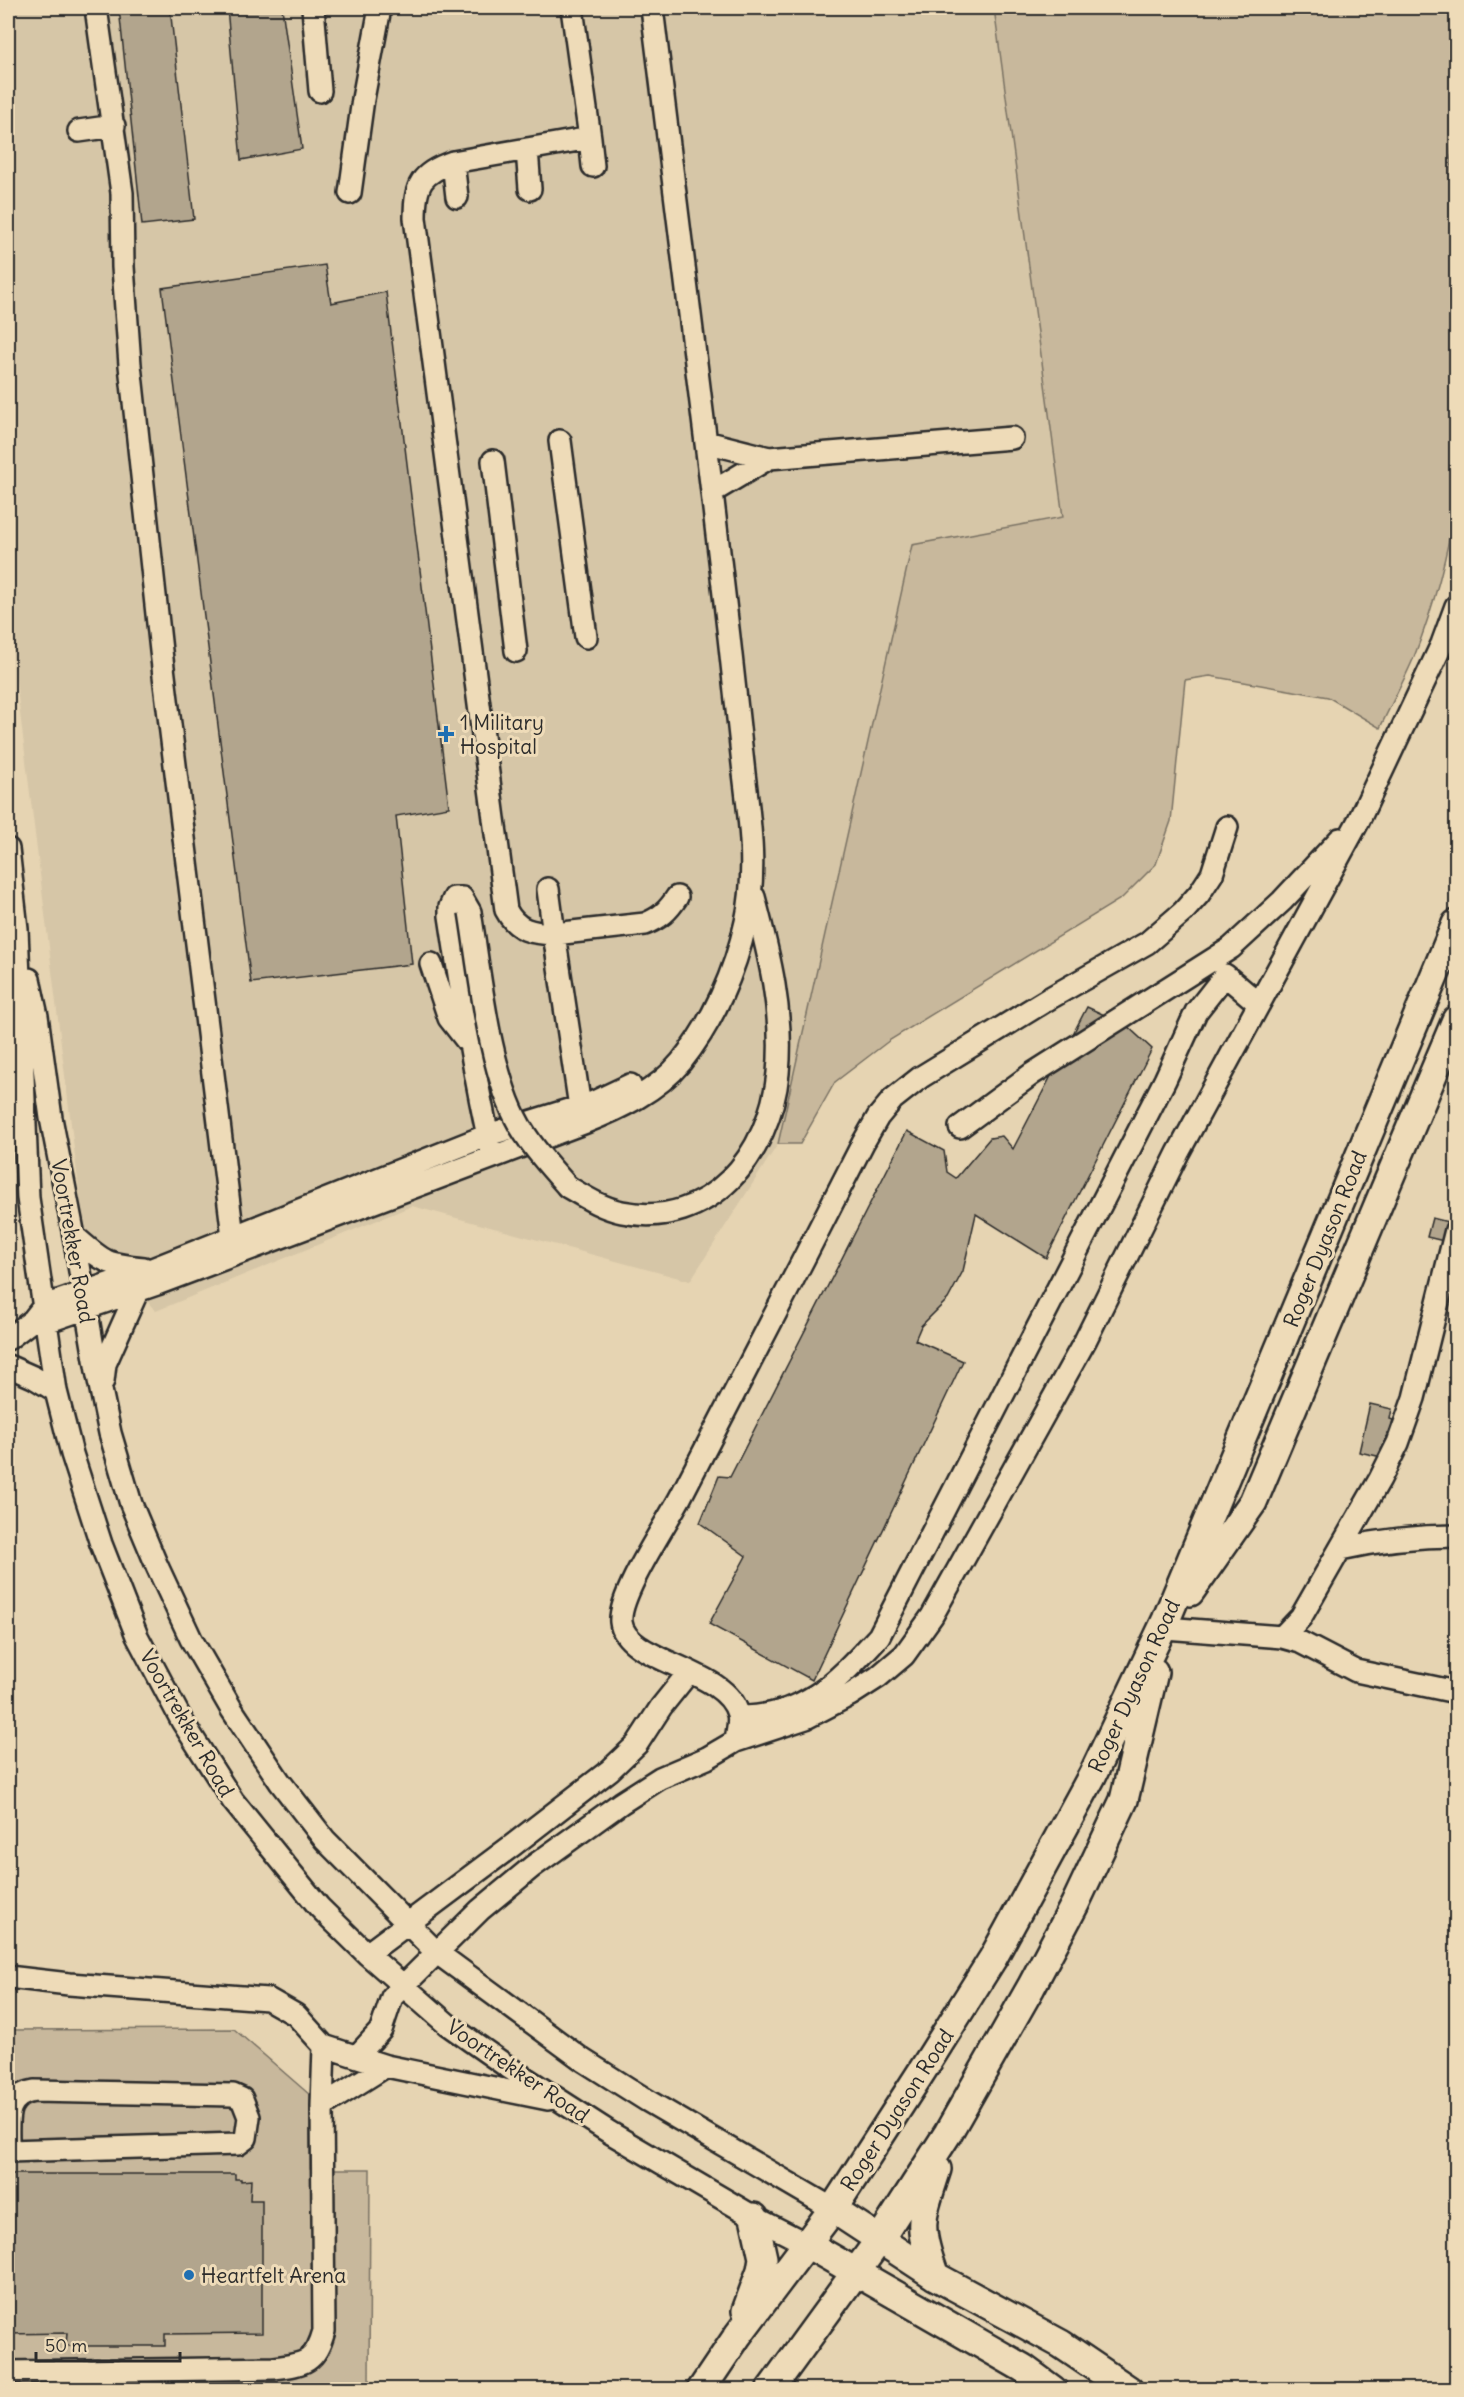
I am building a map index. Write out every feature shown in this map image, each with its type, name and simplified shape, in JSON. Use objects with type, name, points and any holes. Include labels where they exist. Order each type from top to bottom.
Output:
[{"type":"main road","name":"Roger Dyason Road","points":[[701,2390],[738,2335],[832,2209],[993,1958],[1092,1776],[1166,1620],[1456,924]]},
{"type":"main road","name":"Roger Dyason Road","points":[[770,2390],[880,2239],[948,2133],[1075,1904],[1124,1800],[1165,1628],[1253,1502],[1456,1020]]},
{"type":"main road","points":[[935,2276],[924,2247],[922,2221],[926,2200],[948,2133]]},
{"type":"main road","points":[[832,2209],[935,2276],[1061,2344],[1129,2390]]},
{"type":"main road","points":[[738,2335],[761,2270],[763,2258],[754,2217]]},
{"type":"main road","points":[[807,2244],[1023,2368],[1053,2390]]},
{"type":"street","points":[[96,8],[122,193],[123,267],[130,365],[161,651],[207,1009],[234,1245]]},
{"type":"street","points":[[313,8],[320,91]]},
{"type":"street","points":[[350,193],[363,99],[380,8]]},
{"type":"street","points":[[572,8],[593,166]]},
{"type":"street","points":[[84,1300],[138,1290],[234,1245],[488,1136],[618,1108],[657,1084],[680,1063],[725,989],[747,921],[751,888],[749,816],[706,442],[652,8]]},
{"type":"street","points":[[79,131],[114,126]]},
{"type":"street","points":[[590,138],[453,162],[434,169],[420,183],[415,201],[415,218],[506,910],[511,920],[520,928],[529,932],[554,934],[645,924],[658,919],[677,897]]},
{"type":"street","points":[[527,149],[530,189]]},
{"type":"street","points":[[453,162],[457,197]]},
{"type":"street","points":[[706,442],[769,458],[1012,438]]},
{"type":"street","points":[[560,441],[586,637]]},
{"type":"street","points":[[712,492],[769,458]]},
{"type":"street","points":[[493,460],[516,651]]},
{"type":"street","points":[[357,2056],[381,2030],[392,1997],[436,1952],[505,1889],[612,1809],[660,1778],[707,1758],[736,1741],[806,1718],[850,1695],[878,1677],[904,1655],[932,1616],[1085,1341],[1178,1153],[1358,822],[1442,644],[1456,606]]},
{"type":"street","points":[[960,1127],[1032,1074],[1231,948],[1282,901],[1358,822]]},
{"type":"street","points":[[736,1741],[739,1717],[731,1697],[724,1690],[629,1638],[621,1622],[622,1608],[629,1590],[680,1499],[878,1117],[893,1100],[921,1077],[1050,998],[1147,943],[1184,912],[1199,894],[1212,874],[1227,827]]},
{"type":"street","name":"Voortrekker Road","points":[[8,849],[17,929],[28,1198],[41,1316],[56,1391],[72,1454],[137,1636],[182,1722],[233,1801],[319,1907],[367,1954],[447,2024],[564,2103],[754,2217],[807,2244]]},
{"type":"street","points":[[493,1157],[469,1044],[450,916],[452,900],[462,898],[470,912],[494,1051],[511,1109],[529,1140],[568,1187],[594,1202],[620,1212],[647,1216],[669,1214],[711,1196],[731,1181],[746,1162],[771,1108],[778,1075],[779,1017],[774,979],[751,888]]},
{"type":"street","points":[[548,889],[583,1115]]},
{"type":"street","name":"Voortrekker Road","points":[[17,929],[37,1016],[51,1118],[110,1433],[131,1504],[140,1525],[191,1639],[232,1710],[280,1782],[325,1840],[436,1952],[583,2060],[648,2101],[832,2209]]},
{"type":"street","points":[[739,1717],[771,1714],[817,1695],[835,1682],[879,1636],[1166,1080],[1187,1031],[1211,991],[1225,975],[1231,948]]},
{"type":"street","points":[[431,964],[449,1018],[469,1044]]},
{"type":"street","points":[[1225,975],[1258,1003]]},
{"type":"street","points":[[8,1339],[41,1316],[84,1300],[152,1269],[234,1245],[493,1157],[583,1115]]},
{"type":"street","points":[[1282,1636],[1301,1617],[1390,1462],[1407,1421],[1456,1230]]},
{"type":"street","points":[[74,1236],[102,1261],[152,1269]]},
{"type":"street","points":[[102,1394],[105,1364],[138,1290]]},
{"type":"street","points":[[8,1366],[56,1391]]},
{"type":"street","points":[[1340,1549],[1384,1539],[1456,1536]]},
{"type":"street","points":[[1165,1628],[1282,1636],[1308,1646],[1356,1671],[1456,1692]]},
{"type":"street","points":[[879,1636],[904,1655]]},
{"type":"street","points":[[367,1954],[610,1770],[637,1744],[661,1707],[689,1672]]},
{"type":"street","points":[[8,1977],[69,1984],[268,1999],[296,2015],[324,2046],[386,2066],[564,2103]]},
{"type":"street","points":[[8,2372],[274,2368],[300,2365],[310,2360],[319,2349],[324,2331],[322,2106],[324,2046]]},
{"type":"street","points":[[322,2106],[386,2066]]},
{"type":"street","points":[[34,2091],[232,2095],[242,2099],[249,2117],[246,2138],[232,2145],[8,2151],[9,2112],[12,2101],[21,2093],[34,2091]]},
{"type":"shaded area","name":"1 Military Hospital","points":[[8,8],[994,8],[1063,517],[912,545],[778,1144],[690,1281],[412,1206],[156,1311],[85,1237],[8,616]]},
{"type":"shaded area","points":[[994,8],[1456,8],[1456,121],[1451,159],[1456,270],[1456,500],[1453,520],[1440,580],[1421,638],[1380,728],[1328,697],[1210,676],[1185,680],[1171,821],[1156,864],[1122,898],[890,1040],[835,1082],[800,1144],[778,1144],[912,545],[1063,517]]},
{"type":"shaded area","name":"Heartfelt Arena","points":[[234,2029],[310,2095],[310,2169],[370,2169],[369,2389],[343,2388],[332,2382],[325,2387],[280,2386],[277,2382],[251,2382],[244,2389],[8,2389],[8,2030]]},
{"type":"building","points":[[119,8],[170,8],[194,219],[142,225]]},
{"type":"building","points":[[227,8],[282,8],[302,149],[241,160]]},
{"type":"building","name":"1 Military Hospital","points":[[325,265],[331,303],[386,292],[449,807],[396,816],[412,964],[251,983],[162,288]]},
{"type":"building","points":[[1087,1007],[1126,1025],[1152,1049],[1046,1258],[976,1214],[963,1271],[948,1299],[921,1326],[915,1340],[963,1361],[812,1680],[709,1624],[746,1556],[700,1523],[719,1476],[730,1477],[907,1131],[944,1151],[947,1172],[956,1178],[990,1138],[1002,1136],[1013,1149]]},
{"type":"building","points":[[1432,1218],[1452,1223],[1448,1242],[1427,1237]]},
{"type":"building","points":[[1370,1404],[1392,1409],[1390,1419],[1393,1420],[1390,1433],[1387,1433],[1382,1457],[1359,1452]]},
{"type":"building","points":[[8,2174],[235,2174],[235,2179],[251,2180],[250,2200],[262,2200],[262,2333],[165,2334],[165,2346],[66,2346],[67,2333],[8,2334]]},
{"type":"place","name":"1 Military Hospital","points":[[446,734]]},
{"type":"place","name":"Heartfelt Arena","points":[[189,2275]]}]
